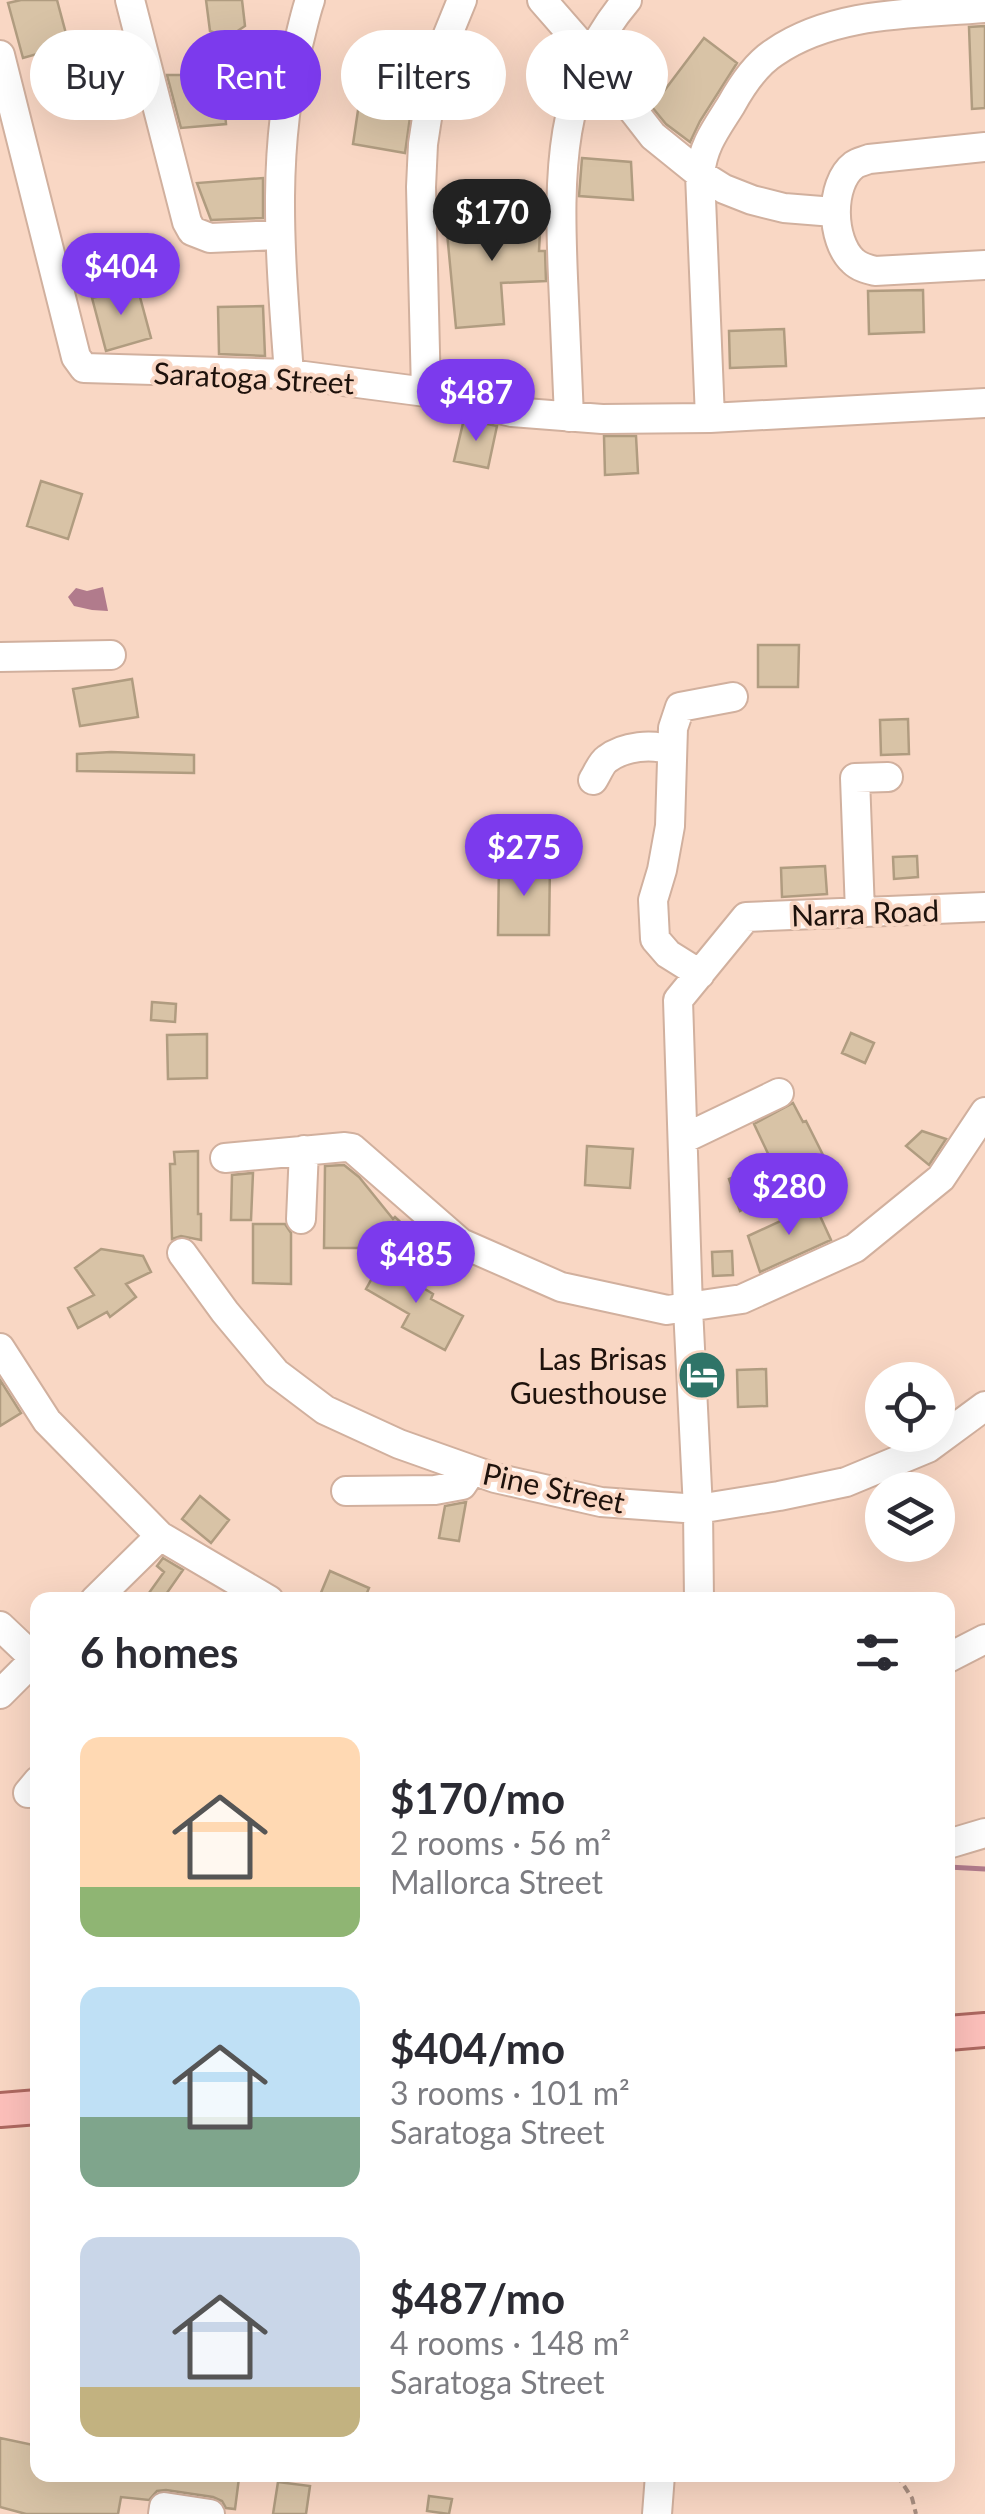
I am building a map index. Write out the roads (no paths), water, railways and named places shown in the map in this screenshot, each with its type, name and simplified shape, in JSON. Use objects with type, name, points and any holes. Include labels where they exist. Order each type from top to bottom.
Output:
[{"type":"main road","points":[[955,2032],[985,2030]]},
{"type":"main road","points":[[0,2110],[30,2108]]},
{"type":"street","points":[[130,0],[192,231],[210,238],[278,235]]},
{"type":"street","points":[[289,374],[278,235],[279,184],[290,73],[310,0]]},
{"type":"street","points":[[426,392],[423,144],[434,78],[462,0]]},
{"type":"street","points":[[542,0],[568,30]]},
{"type":"street","points":[[604,30],[627,0]]},
{"type":"street","points":[[710,418],[702,154],[748,78],[773,53],[809,33],[842,23],[985,8]]},
{"type":"street","name":"Saratoga Street","points":[[0,55],[76,358],[84,368],[289,374],[426,392],[512,412],[602,419],[710,418],[985,403]]},
{"type":"street","points":[[569,417],[561,216],[562,166],[570,120]]},
{"type":"street","points":[[641,120],[653,136],[724,189],[784,208],[834,212]]},
{"type":"street","points":[[985,147],[869,159],[853,165],[837,193],[834,212],[848,256],[864,268],[985,265]]},
{"type":"street","points":[[0,657],[111,655]]},
{"type":"street","points":[[699,1592],[678,1000],[700,974],[668,954],[655,939],[653,900],[670,826],[673,728],[680,707],[733,697]]},
{"type":"street","points":[[593,780],[606,759],[636,747],[672,751]]},
{"type":"street","points":[[860,912],[856,778],[888,777]]},
{"type":"street","name":"Narra Road","points":[[700,974],[746,916],[985,907]]},
{"type":"street","points":[[683,1139],[779,1093]]},
{"type":"street","points":[[225,1158],[352,1148],[461,1243],[561,1288],[668,1310],[742,1299],[855,1248],[941,1178],[985,1112]]},
{"type":"street","points":[[301,1218],[304,1150]]},
{"type":"street","name":"Pine Street","points":[[182,1253],[276,1373],[325,1410],[399,1444],[495,1478],[601,1502],[698,1508],[846,1482],[928,1448],[985,1406]]},
{"type":"street","points":[[0,1348],[47,1421],[160,1536],[255,1592]]},
{"type":"street","points":[[346,1490],[435,1490],[462,1485],[472,1470]]},
{"type":"street","points":[[103,1592],[160,1536]]},
{"type":"street","points":[[0,1626],[30,1654]]},
{"type":"street","points":[[955,1654],[985,1639]]},
{"type":"street","points":[[0,1694],[30,1665]]},
{"type":"street","points":[[955,1842],[985,1833]]},
{"type":"street","points":[[657,2514],[659,2482]]},
{"type":"street","points":[[164,2514],[164,2507],[210,2514]]},
{"type":"waterway","points":[[955,1867],[985,1869]]},
{"type":"place","name":"Las Brisas Guesthouse","points":[[702,1375]]}]
